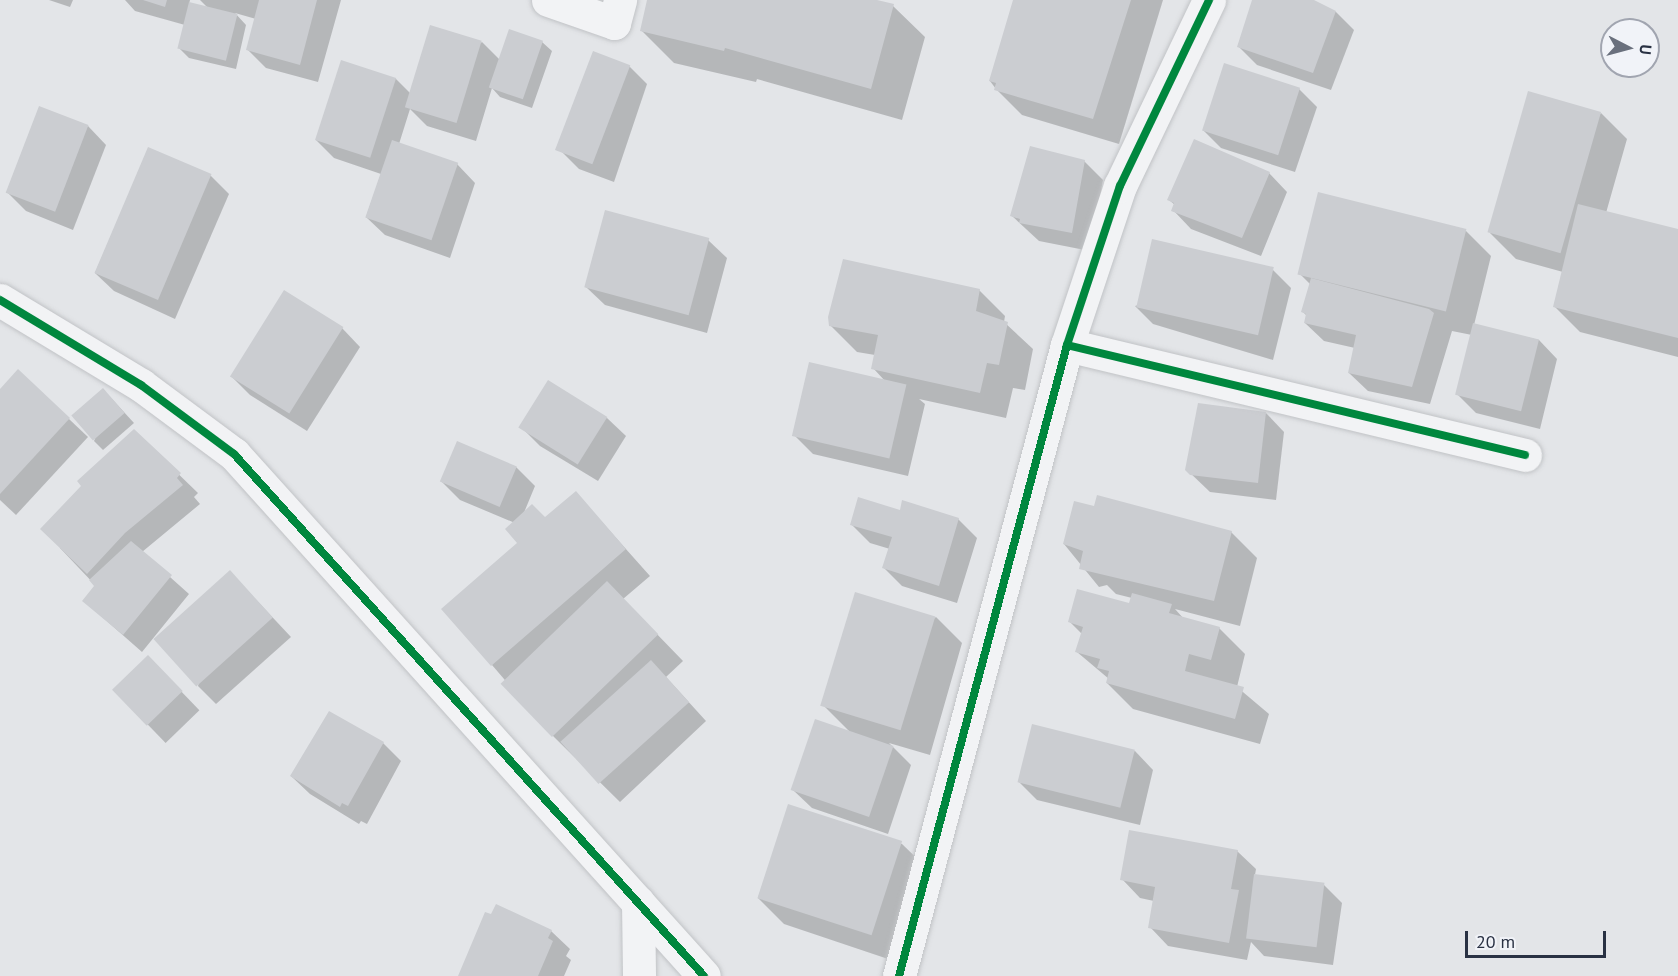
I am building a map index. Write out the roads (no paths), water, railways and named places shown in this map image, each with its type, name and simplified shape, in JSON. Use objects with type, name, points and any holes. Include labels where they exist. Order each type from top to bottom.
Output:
[{"type":"street","points":[[548,0],[614,23],[620,0]]},
{"type":"street","points":[[899,976],[1067,345],[1120,186],[1209,0]]},
{"type":"street","points":[[0,300],[141,385],[234,454],[704,976]]},
{"type":"street","points":[[1067,345],[1525,455]]},
{"type":"street","points":[[638,902],[639,976]]}]
